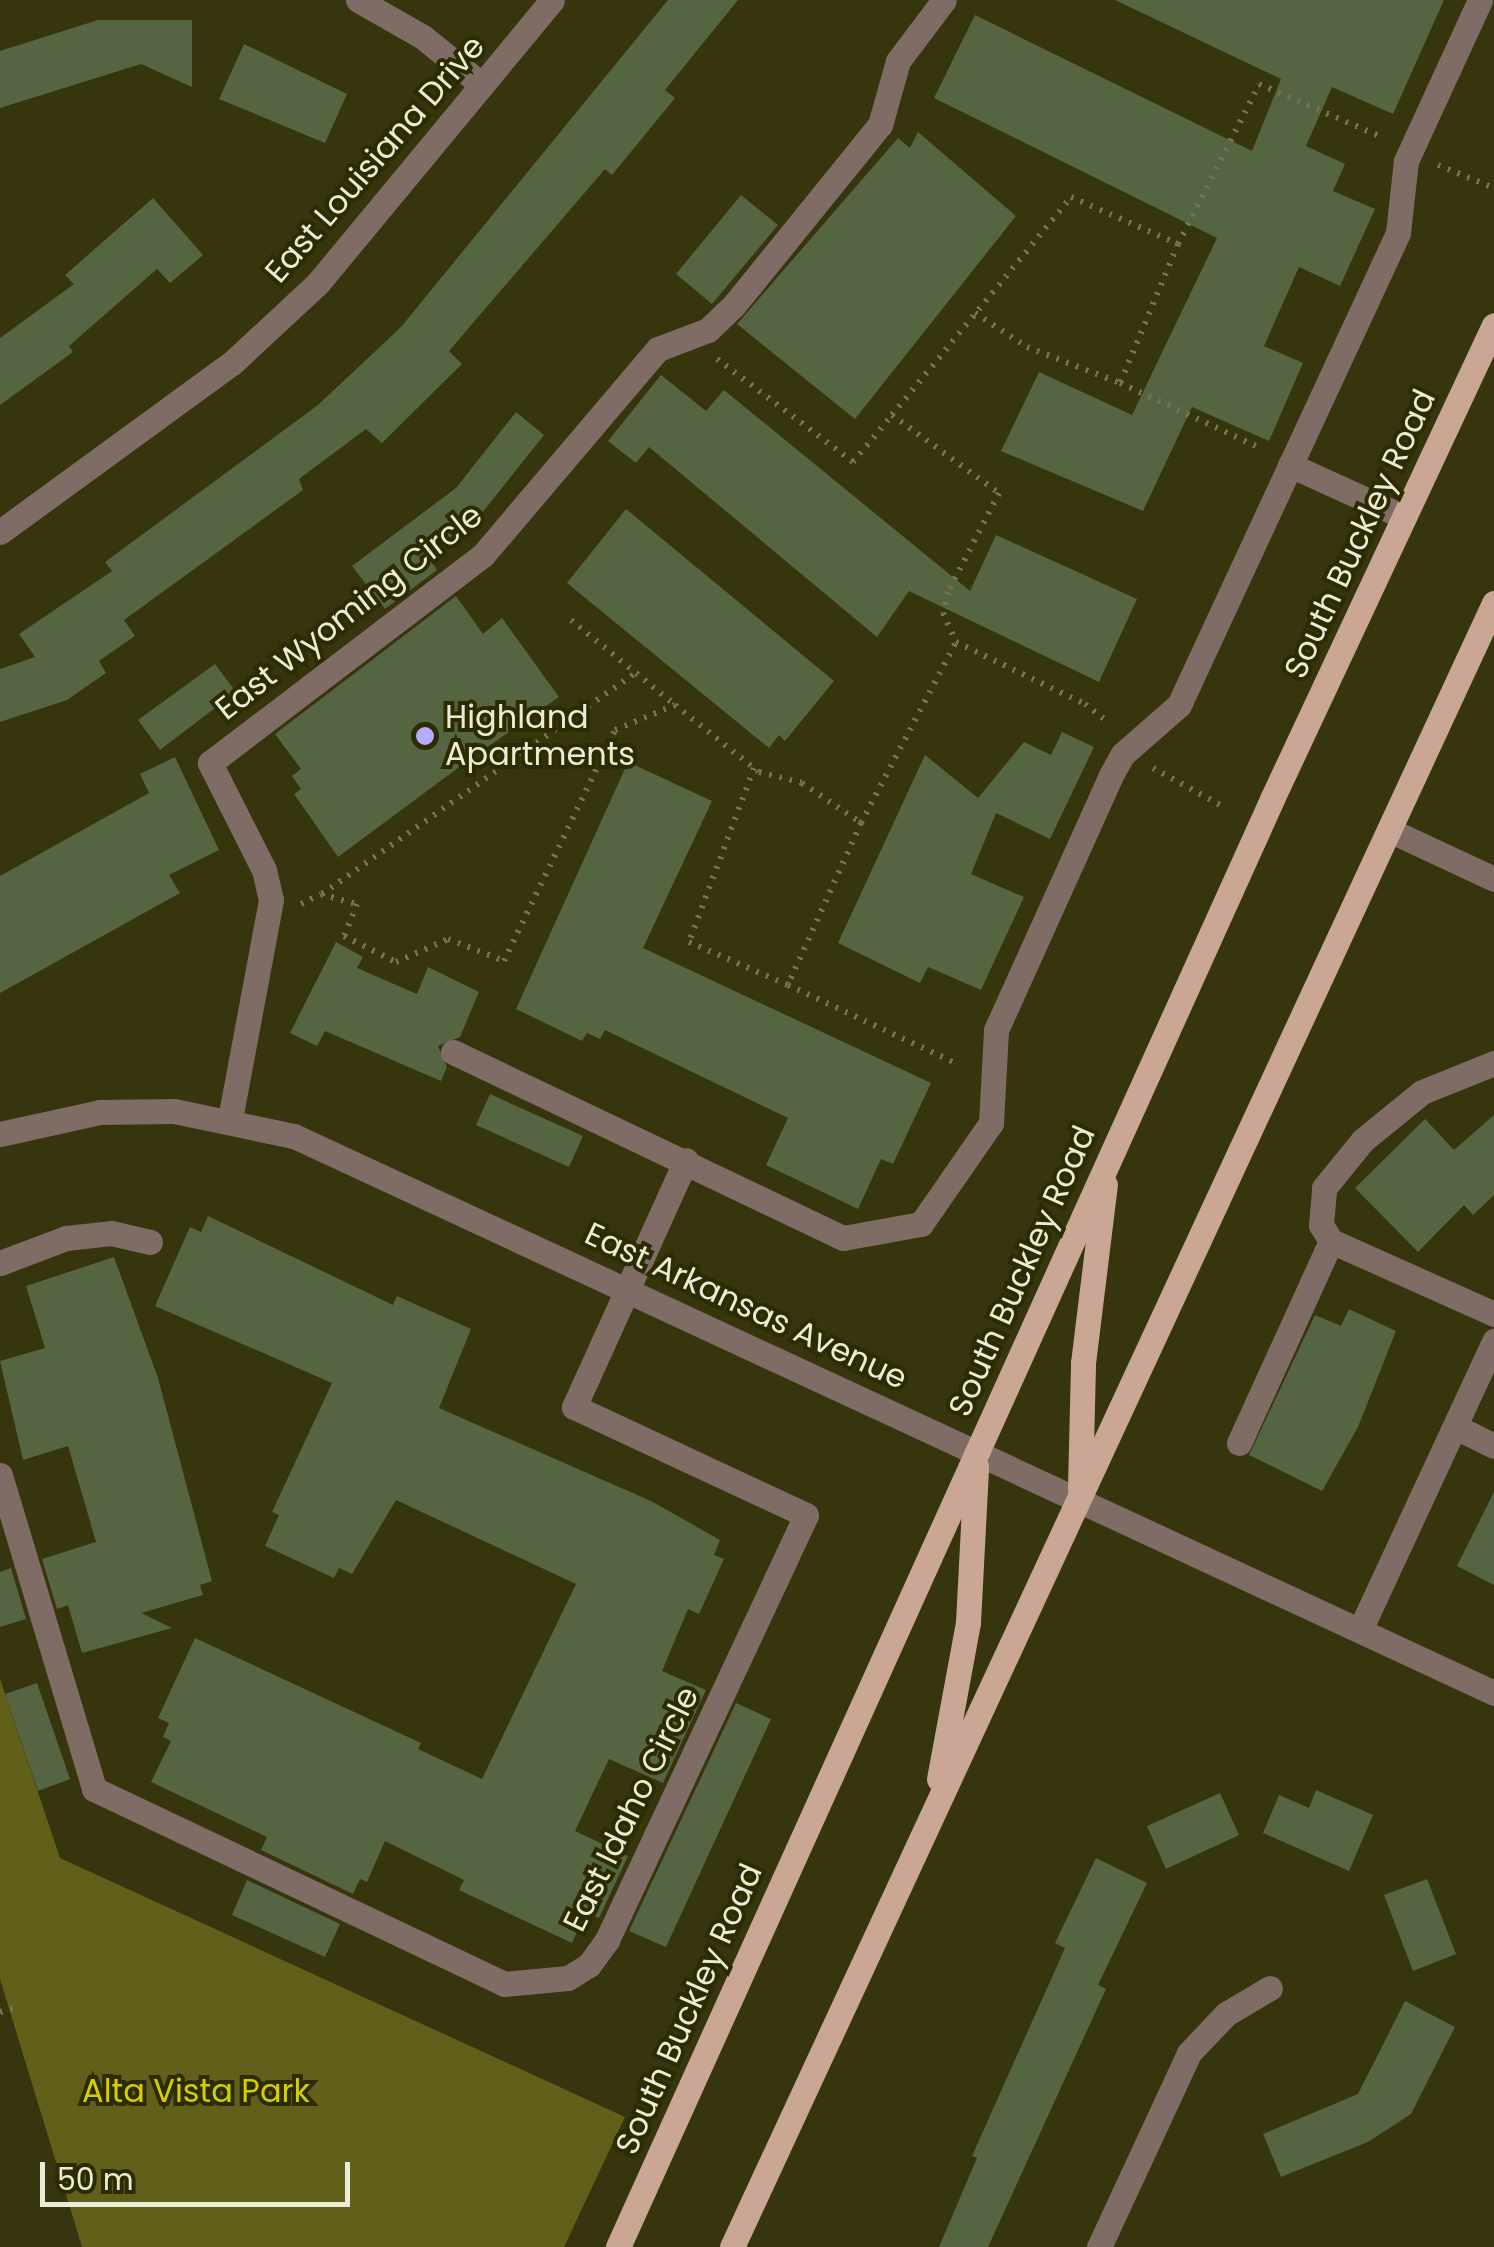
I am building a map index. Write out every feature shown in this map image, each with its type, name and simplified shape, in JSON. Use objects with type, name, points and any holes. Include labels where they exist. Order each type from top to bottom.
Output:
[{"type":"main road","name":"South Buckley Road","points":[[618,2247],[1108,1159],[1494,325]]},
{"type":"main road","points":[[732,2247],[1494,603]]},
{"type":"main road","points":[[1080,1499],[1083,1364],[1108,1159]]},
{"type":"main road","points":[[933,1814],[968,1622],[978,1449]]},
{"type":"street","points":[[358,0],[423,37],[482,85]]},
{"type":"street","name":"East Louisiana Drive","points":[[0,532],[232,364],[318,282],[552,0]]},
{"type":"street","name":"East Wyoming Circle","points":[[230,1118],[270,900],[264,870],[210,762],[483,555],[658,349],[708,330],[734,305],[880,125],[898,61],[944,0]]},
{"type":"street","points":[[464,1058],[686,1160],[842,1238],[921,1224],[991,1123],[996,1030],[1110,777],[1123,754],[1178,705],[1398,234],[1406,161],[1480,0]]},
{"type":"street","points":[[1290,465],[1404,517]]},
{"type":"street","points":[[1389,830],[1494,878]]},
{"type":"street","points":[[1494,1063],[1422,1092],[1363,1140],[1324,1188],[1321,1224],[1331,1240],[1494,1314]]},
{"type":"street","name":"East Arkansas Avenue","points":[[0,1134],[100,1112],[230,1118],[338,1153],[1494,1693]]},
{"type":"street","points":[[628,1288],[686,1160]]},
{"type":"street","points":[[0,1263],[66,1238],[111,1232],[150,1242]]},
{"type":"street","points":[[1239,1443],[1331,1240]]},
{"type":"street","name":"East Idaho Circle","points":[[0,1476],[94,1789],[504,1984],[568,1978],[590,1965],[608,1940],[806,1514],[574,1407],[628,1288]]},
{"type":"street","points":[[1360,1630],[1494,1341]]},
{"type":"street","points":[[1456,1426],[1494,1446]]},
{"type":"street","points":[[1099,2247],[1189,2053],[1226,2014],[1270,1988]]},
{"type":"path","points":[[1120,382],[1178,244],[1259,84],[1378,136]]},
{"type":"path","points":[[1428,160],[1494,188]]},
{"type":"path","points":[[714,357],[853,462],[1070,196],[1178,244]]},
{"type":"path","points":[[975,314],[1027,348],[1120,382],[1258,448]]},
{"type":"path","points":[[892,416],[999,493],[948,592],[943,613],[956,642],[1086,704],[1110,724]]},
{"type":"path","points":[[570,620],[754,768],[802,783],[861,824]]},
{"type":"path","points":[[788,985],[861,824],[956,642]]},
{"type":"path","points":[[291,909],[321,894],[636,673]]},
{"type":"path","points":[[321,894],[358,904],[344,936],[396,962],[448,939],[504,962],[615,730],[675,705]]},
{"type":"path","points":[[1144,763],[1222,806]]},
{"type":"path","points":[[754,768],[689,942],[954,1062]]},
{"type":"path","points":[[0,2012],[18,2007]]},
{"type":"green space","name":"Alta Vista Park","points":[[0,1679],[60,1858],[625,2117],[564,2247],[82,2247],[0,1979]]},
{"type":"building","points":[[668,0],[738,0],[665,90],[675,98],[612,175],[605,169],[449,351],[462,364],[382,443],[366,429],[299,479],[303,490],[124,620],[135,636],[99,661],[106,673],[67,700],[0,722],[0,669],[35,657],[19,634],[112,571],[105,562],[318,405],[401,327]]},
{"type":"building","points":[[1115,0],[1444,0],[1393,114],[1332,87],[1306,146],[1345,164],[1333,191],[1375,209],[1340,286],[1299,267],[1264,346],[1303,363],[1269,441],[1192,407],[1143,511],[1001,451],[1039,372],[1132,415],[1217,238],[934,98],[975,15],[1252,151],[1281,79]]},
{"type":"building","points":[[98,20],[192,20],[192,87],[141,64],[0,108],[0,51]]},
{"type":"building","points":[[244,44],[347,94],[325,143],[219,99]]},
{"type":"building","points":[[918,132],[1016,216],[855,419],[737,324],[898,138],[910,148]]},
{"type":"building","points":[[741,195],[778,225],[712,304],[676,274]]},
{"type":"building","points":[[153,198],[203,255],[170,283],[157,269],[69,346],[73,352],[0,405],[0,338],[74,284],[65,275]]},
{"type":"building","points":[[661,375],[706,411],[724,390],[970,591],[996,535],[1137,599],[1099,682],[909,591],[877,637],[649,447],[636,463],[608,441]]},
{"type":"building","points":[[516,412],[544,435],[482,513],[427,555],[437,570],[385,609],[352,566],[456,488]]},
{"type":"building","name":"Highland Apartments","points":[[626,509],[834,681],[785,741],[779,735],[769,748],[567,583]]},
{"type":"building","name":"Highland Apartments","points":[[456,596],[483,634],[502,618],[559,697],[486,748],[474,742],[462,765],[338,857],[294,794],[301,789],[292,776],[301,769],[275,734]]},
{"type":"building","points":[[215,664],[236,692],[160,750],[138,720]]},
{"type":"building","points":[[1062,732],[1094,747],[1050,839],[996,813],[971,874],[1024,897],[981,990],[928,967],[920,983],[838,943],[925,755],[978,798],[1024,742],[1051,755]]},
{"type":"building","points":[[175,757],[219,850],[169,875],[180,893],[0,993],[0,876],[149,793],[140,774]]},
{"type":"building","points":[[628,762],[712,801],[643,948],[931,1083],[893,1164],[881,1159],[858,1209],[766,1165],[788,1118],[605,1030],[600,1039],[587,1033],[582,1041],[516,1009]]},
{"type":"building","points":[[336,942],[363,957],[357,968],[417,994],[428,967],[479,992],[460,1037],[438,1046],[447,1067],[441,1081],[325,1031],[317,1046],[290,1033]]},
{"type":"building","points":[[490,1094],[583,1136],[569,1167],[476,1125]]},
{"type":"building","points":[[1494,1115],[1494,1195],[1473,1215],[1464,1205],[1418,1252],[1355,1188],[1425,1119],[1454,1150]]},
{"type":"building","points":[[208,1216],[393,1305],[397,1296],[471,1329],[439,1408],[651,1501],[720,1540],[714,1555],[724,1559],[699,1614],[688,1609],[662,1671],[706,1690],[663,1783],[609,1759],[575,1831],[628,1856],[599,1918],[586,1912],[572,1943],[459,1890],[464,1880],[385,1841],[367,1882],[360,1879],[353,1894],[261,1850],[267,1837],[151,1782],[171,1741],[163,1737],[169,1723],[158,1718],[195,1638],[421,1743],[418,1749],[482,1779],[576,1584],[396,1500],[352,1574],[339,1568],[334,1578],[265,1546],[279,1515],[272,1512],[332,1383],[155,1306],[190,1227],[201,1232]]},
{"type":"building","points":[[114,1257],[158,1378],[212,1581],[200,1585],[203,1595],[141,1613],[172,1628],[82,1653],[68,1605],[57,1609],[42,1559],[96,1542],[68,1446],[23,1460],[0,1361],[45,1348],[26,1286]]},
{"type":"building","points":[[1349,1309],[1396,1331],[1358,1427],[1322,1491],[1249,1455],[1315,1315],[1341,1326]]},
{"type":"building","points":[[1494,1492],[1494,1585],[1457,1566]]},
{"type":"building","points":[[11,1568],[26,1619],[0,1627],[0,1572]]},
{"type":"building","points":[[37,1683],[70,1779],[38,1791],[5,1694]]},
{"type":"building","points":[[736,1703],[771,1719],[666,1947],[629,1931]]},
{"type":"building","points":[[1316,1790],[1373,1815],[1349,1871],[1263,1833],[1279,1795],[1309,1808]]},
{"type":"building","points":[[1220,1793],[1239,1835],[1166,1869],[1147,1826]]},
{"type":"building","points":[[1096,1858],[1147,1883],[1098,1985],[1106,1989],[988,2247],[939,2247],[977,2158],[972,2156],[1065,1948],[1055,1943]]},
{"type":"building","points":[[1427,1879],[1456,1954],[1413,1971],[1384,1895]]},
{"type":"building","points":[[247,1880],[340,1924],[325,1957],[232,1915]]},
{"type":"building","points":[[1405,2001],[1455,2027],[1411,2114],[1368,2142],[1281,2177],[1263,2134],[1358,2094]]},
{"type":"place","name":"Highland Apartments","points":[[425,736]]}]
